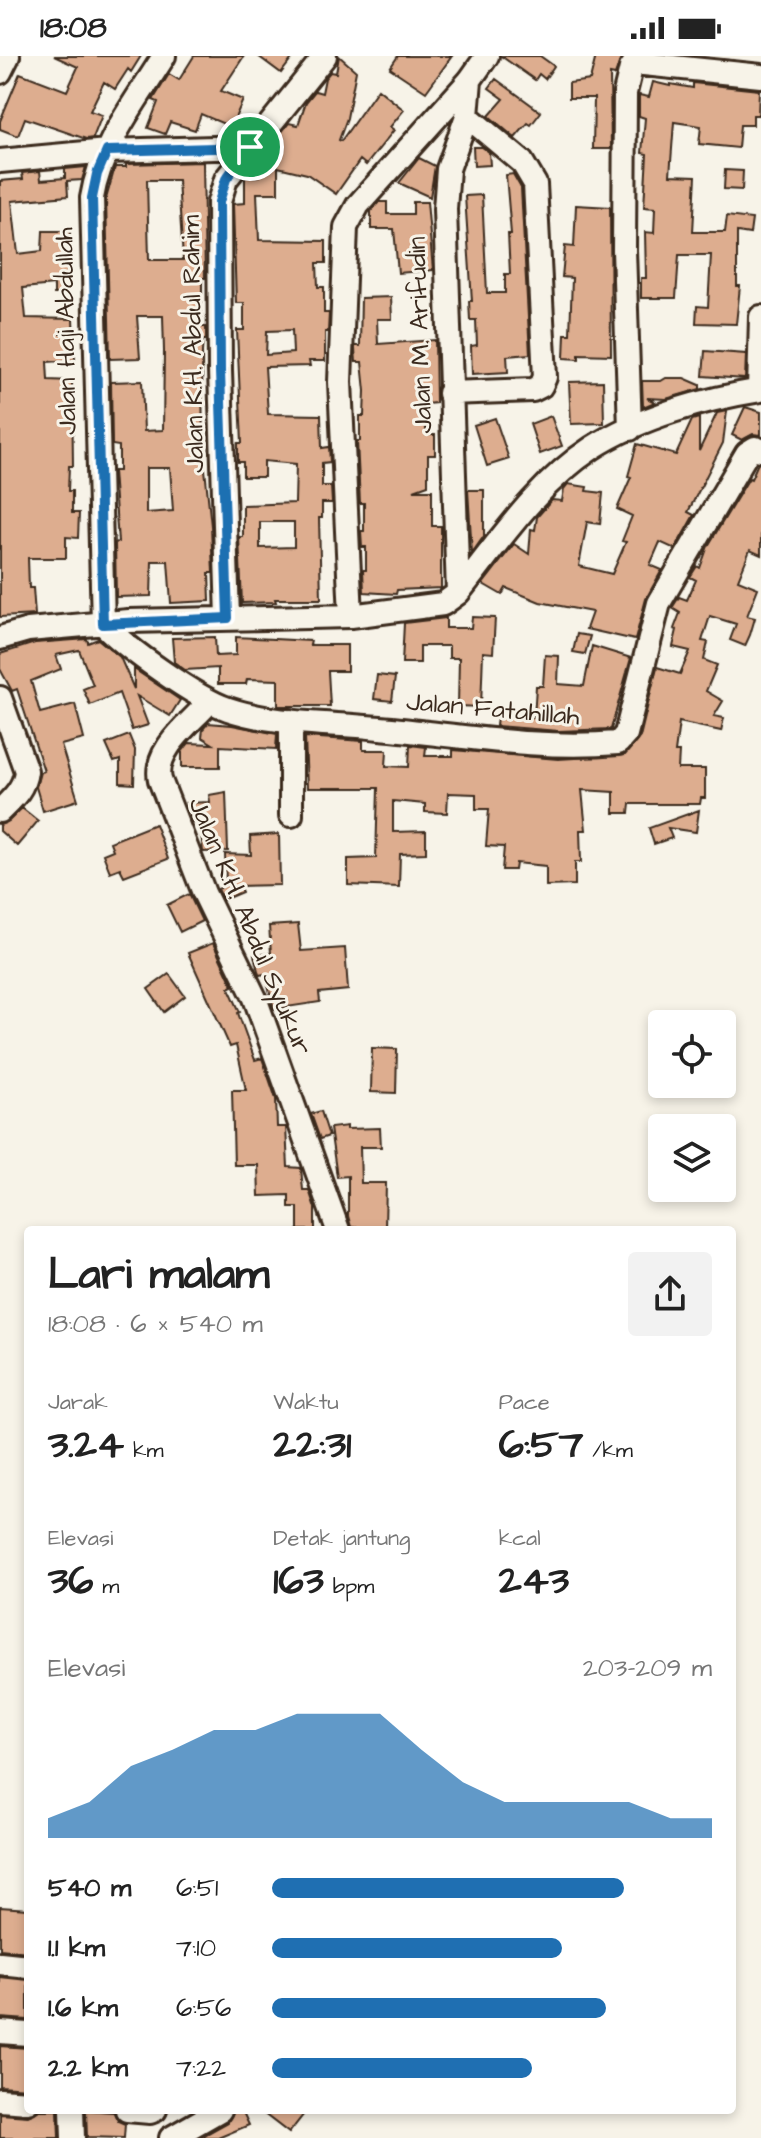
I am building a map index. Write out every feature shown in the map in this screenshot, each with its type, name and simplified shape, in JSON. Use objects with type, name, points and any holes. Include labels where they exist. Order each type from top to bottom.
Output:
[{"type":"street","points":[[0,72],[8,56]]},
{"type":"street","name":"Jalan Haji Abdullah","points":[[103,624],[92,198],[97,174],[107,151],[164,56]]},
{"type":"street","name":"Jalan K.H. Abdul Rahim","points":[[228,618],[220,371],[219,202],[226,179],[325,56]]},
{"type":"street","points":[[351,616],[340,382],[346,227],[358,205],[470,80],[487,56]]},
{"type":"street","points":[[630,429],[624,250],[628,76],[638,59],[761,76]]},
{"type":"street","name":"Jalan M. Arifudin","points":[[458,593],[445,209],[448,169],[467,116],[470,80]]},
{"type":"street","points":[[449,393],[533,390],[541,386],[545,377],[535,184],[522,162],[467,116]]},
{"type":"street","points":[[0,161],[107,151],[250,147]]},
{"type":"street","points":[[0,638],[28,630],[103,624],[351,616],[443,604],[458,593],[543,490],[593,448],[668,414],[760,390],[761,317]]},
{"type":"street","name":"Jalan Fatahillah","points":[[103,624],[125,645],[209,702],[232,710],[291,721],[558,746],[618,743],[626,734],[659,603],[747,453],[755,448],[761,450]]},
{"type":"street","points":[[0,698],[26,771],[25,781],[18,793],[0,811]]},
{"type":"street","name":"Jalan K.H. Abdul Syukur","points":[[209,702],[164,753],[158,769],[160,780],[204,893],[255,998],[337,1226]]},
{"type":"street","points":[[291,721],[291,815]]},
{"type":"street","points":[[0,1963],[24,1966]]},
{"type":"street","points":[[0,2032],[24,2034]]},
{"type":"street","points":[[0,2100],[24,2102]]},
{"type":"street","points":[[72,2114],[73,2138]]},
{"type":"street","points":[[171,2138],[213,2114]]},
{"type":"building","points":[[54,56],[141,56],[115,89],[104,82],[90,111],[102,115],[93,138],[86,139],[25,118],[18,136],[0,129],[0,121],[20,73],[67,91],[78,67]]},
{"type":"building","points":[[194,56],[244,56],[221,91],[243,100],[231,127],[201,114],[195,130],[170,122],[165,134],[148,128],[158,102],[153,100],[169,74],[179,80]]},
{"type":"building","points":[[258,56],[294,56],[281,73]]},
{"type":"building","points":[[339,56],[356,71],[347,118],[339,140],[378,89],[404,110],[390,127],[394,130],[366,165],[360,160],[336,194],[307,174],[278,167],[278,193],[257,193],[259,240],[326,241],[326,263],[317,263],[318,287],[324,287],[324,313],[329,313],[328,332],[325,332],[325,361],[309,361],[310,366],[265,367],[268,414],[321,415],[322,448],[329,447],[330,462],[322,463],[322,486],[331,486],[332,503],[322,503],[322,518],[319,518],[321,599],[242,603],[239,537],[243,537],[243,505],[295,503],[296,464],[264,461],[264,477],[243,477],[243,462],[238,462],[238,443],[242,443],[237,330],[244,330],[244,303],[236,303],[233,204],[245,203],[245,177],[259,176],[259,168],[263,168],[267,153],[277,155],[281,133],[289,123],[298,125],[306,102],[315,91],[322,93],[325,78],[330,72],[336,73]],"holes":[[[292,330],[293,353],[266,355],[267,331]],[[260,522],[294,522],[294,547],[260,548]]]},
{"type":"building","points":[[398,56],[452,56],[426,92],[390,68]]},
{"type":"building","points":[[501,56],[540,56],[554,66],[545,79],[539,74],[535,80]]},
{"type":"building","points":[[596,56],[622,56],[615,75],[610,74],[611,149],[593,149],[594,98],[569,98],[569,83],[590,80]]},
{"type":"building","points":[[496,79],[541,112],[515,138],[489,116],[504,99],[489,88]]},
{"type":"building","points":[[653,82],[693,88],[693,83],[759,90],[758,115],[753,115],[753,125],[740,125],[738,148],[699,144],[701,126],[674,122],[670,175],[696,176],[693,232],[725,232],[727,216],[752,219],[750,234],[737,232],[737,286],[740,286],[736,324],[696,323],[697,306],[708,307],[711,255],[679,255],[676,298],[641,298],[641,278],[646,278],[645,232],[654,233],[655,208],[644,207],[647,154],[642,153],[645,118],[639,116],[639,95],[649,97]]},
{"type":"building","points":[[473,147],[482,147],[489,152],[490,165],[474,166]]},
{"type":"building","points":[[419,158],[435,166],[430,197],[399,183]]},
{"type":"building","points":[[203,162],[205,278],[202,278],[202,327],[206,327],[206,340],[203,340],[202,352],[203,469],[211,526],[213,573],[209,573],[210,601],[171,603],[168,561],[152,561],[151,596],[116,597],[115,543],[118,542],[113,471],[119,471],[119,446],[112,445],[111,382],[142,381],[144,431],[163,430],[163,316],[137,316],[140,358],[110,359],[106,199],[115,167],[126,167],[126,164]],"holes":[[[147,180],[178,180],[183,260],[149,260]],[[146,468],[170,468],[173,511],[146,513]]]},
{"type":"building","points":[[86,167],[82,180],[67,181],[68,196],[12,201],[18,254],[42,251],[43,231],[70,231],[66,294],[54,294],[54,285],[23,288],[26,318],[73,319],[75,360],[47,362],[48,380],[72,381],[73,466],[69,466],[68,491],[72,491],[72,513],[79,513],[78,538],[66,537],[66,558],[28,558],[29,588],[33,588],[35,615],[0,617],[0,181],[23,179],[22,173],[40,171],[41,180],[65,178],[65,169]]},
{"type":"building","points":[[725,170],[743,171],[742,190],[724,189]]},
{"type":"building","points":[[513,174],[521,188],[530,354],[507,356],[508,372],[472,374],[471,346],[477,345],[476,320],[470,320],[469,301],[472,301],[465,196],[482,195],[487,293],[505,293],[505,274],[510,274],[508,234],[511,234],[506,175]]},
{"type":"building","points":[[379,202],[387,202],[387,214],[413,214],[413,202],[427,202],[433,270],[398,273],[394,229],[371,229],[371,211]]},
{"type":"building","points":[[576,205],[610,207],[611,355],[579,354],[579,359],[564,358],[565,334],[570,334],[572,278],[562,277],[565,246],[574,247]]},
{"type":"building","points":[[391,297],[392,319],[377,319],[378,344],[435,340],[436,403],[426,404],[426,435],[435,435],[435,455],[428,455],[428,485],[414,490],[432,490],[432,526],[441,526],[441,588],[397,590],[396,594],[364,592],[366,547],[362,547],[361,531],[364,531],[364,503],[360,503],[357,441],[360,441],[360,416],[364,416],[365,391],[362,362],[356,362],[355,349],[355,346],[360,346],[361,298]]},
{"type":"building","points":[[705,351],[746,354],[745,379],[703,376]]},
{"type":"building","points":[[684,378],[700,385],[700,389],[666,399],[647,398],[655,402],[643,407],[642,381]]},
{"type":"building","points":[[603,381],[604,423],[571,424],[569,382]]},
{"type":"building","points":[[745,407],[761,412],[761,435],[753,434],[742,440],[732,435]]},
{"type":"building","points":[[727,411],[723,443],[688,512],[694,515],[675,549],[660,542],[650,565],[662,570],[646,599],[635,640],[586,629],[592,612],[540,602],[506,588],[502,595],[483,584],[514,544],[529,554],[531,529],[535,530],[537,517],[552,500],[562,501],[568,484],[603,493],[600,524],[587,522],[579,566],[612,574],[626,542],[622,541],[632,516],[617,509],[631,477],[628,476],[637,444],[676,455],[692,420],[699,418],[699,451],[717,413]]},
{"type":"building","points":[[551,416],[562,446],[540,454],[530,424]]},
{"type":"building","points":[[495,418],[509,459],[487,466],[474,425]]},
{"type":"building","points":[[758,463],[761,464],[761,555],[750,550],[738,580],[758,588],[747,616],[755,618],[750,635],[745,646],[730,640],[736,624],[710,616],[702,641],[708,642],[704,660],[717,665],[706,691],[723,701],[714,716],[724,718],[721,731],[679,722],[675,752],[679,752],[678,769],[705,769],[705,798],[701,798],[700,804],[630,804],[629,813],[614,813],[614,792],[582,790],[586,830],[580,830],[581,862],[575,862],[575,885],[546,886],[546,866],[516,863],[515,870],[502,870],[504,847],[486,846],[489,809],[476,809],[476,794],[448,793],[447,813],[425,812],[425,804],[393,801],[393,832],[426,831],[426,853],[400,854],[399,887],[348,885],[348,859],[376,858],[378,788],[307,788],[305,737],[363,741],[363,750],[387,750],[386,766],[409,767],[410,745],[426,747],[425,756],[453,756],[453,750],[558,759],[625,755],[640,737],[657,667],[680,674],[690,651],[673,647],[677,630],[674,629],[680,613],[672,608],[679,597],[687,600],[696,580],[690,577],[697,566],[700,568],[708,546]]},
{"type":"building","points":[[468,490],[484,490],[484,536],[472,553]]},
{"type":"building","points":[[472,617],[495,618],[493,653],[483,652],[481,707],[458,706],[459,658],[449,658],[449,646],[420,646],[420,663],[402,663],[404,623],[446,618],[446,628],[471,628]]},
{"type":"building","points":[[577,634],[590,636],[585,654],[573,652]]},
{"type":"building","points":[[215,637],[216,656],[236,655],[236,637],[311,641],[310,645],[347,645],[347,671],[328,671],[330,706],[278,706],[278,680],[247,679],[246,684],[218,684],[218,668],[185,670],[174,662],[172,638]]},
{"type":"building","points":[[87,639],[88,643],[98,639],[120,657],[134,689],[134,669],[180,700],[170,716],[137,696],[148,725],[132,730],[119,693],[90,705],[83,689],[93,685],[79,650],[56,655],[61,669],[31,681],[40,713],[75,704],[84,739],[61,745],[78,800],[43,811],[36,787],[40,772],[44,771],[17,689],[12,691],[0,669],[0,654],[35,643]]},
{"type":"building","points":[[592,646],[631,658],[611,729],[559,731],[496,726],[497,716],[534,718],[536,686],[543,686],[545,655],[559,656],[558,684],[584,686]]},
{"type":"building","points":[[377,675],[395,677],[392,701],[374,699]]},
{"type":"building","points":[[208,723],[277,734],[276,749],[220,746],[220,767],[182,767],[182,752],[189,743],[213,744],[202,737]]},
{"type":"building","points":[[129,735],[135,750],[134,784],[120,783],[120,760],[114,762],[106,744]]},
{"type":"building","points":[[226,792],[228,851],[203,852],[200,822],[192,822],[186,803],[210,802],[209,795]]},
{"type":"building","points":[[22,808],[38,821],[17,846],[0,831],[0,825]]},
{"type":"building","points":[[699,810],[696,832],[668,828],[672,838],[654,844],[649,828]]},
{"type":"building","points":[[155,824],[168,859],[124,876],[120,868],[110,872],[103,854],[113,850],[110,842]]},
{"type":"building","points":[[279,834],[280,885],[239,886],[242,892],[223,900],[218,889],[226,885],[225,854],[251,855],[250,836]]},
{"type":"building","points":[[189,894],[202,921],[180,932],[167,905]]},
{"type":"building","points":[[298,924],[301,951],[345,948],[348,990],[319,993],[320,1002],[274,1009],[265,974],[259,975],[254,955],[271,953],[269,926]]},
{"type":"building","points":[[213,943],[233,986],[229,988],[255,1060],[262,1058],[276,1099],[277,1127],[286,1127],[288,1167],[301,1168],[303,1190],[309,1190],[315,1208],[315,1226],[298,1226],[298,1207],[289,1207],[289,1195],[259,1196],[258,1165],[234,1165],[232,1090],[246,1090],[236,1045],[230,1047],[188,953]]},
{"type":"building","points":[[169,974],[185,996],[164,1012],[148,989]]},
{"type":"building","points":[[372,1048],[397,1049],[396,1093],[371,1092]]},
{"type":"building","points":[[321,1111],[329,1136],[320,1139],[311,1114]]},
{"type":"building","points":[[330,1128],[380,1128],[381,1147],[360,1147],[361,1183],[386,1183],[385,1226],[351,1226],[348,1176],[337,1177]]},
{"type":"building","points":[[0,1907],[24,1909],[24,1952],[0,1949]]},
{"type":"building","points":[[0,1977],[24,1980],[24,2020],[0,2018]]},
{"type":"building","points":[[0,2046],[24,2048],[24,2088],[0,2086]]},
{"type":"building","points":[[0,2114],[58,2114],[59,2138],[0,2138]]},
{"type":"building","points":[[86,2114],[115,2114],[118,2121],[125,2124],[124,2138],[87,2137]]},
{"type":"building","points":[[232,2114],[244,2114],[249,2125],[218,2138],[199,2138],[228,2122]]},
{"type":"building","points":[[264,2114],[304,2114],[289,2133]]},
{"type":"route","points":[[250,147],[226,179],[219,202],[220,371],[228,618],[103,624],[94,365],[92,198],[97,174],[107,151],[250,147]]}]
